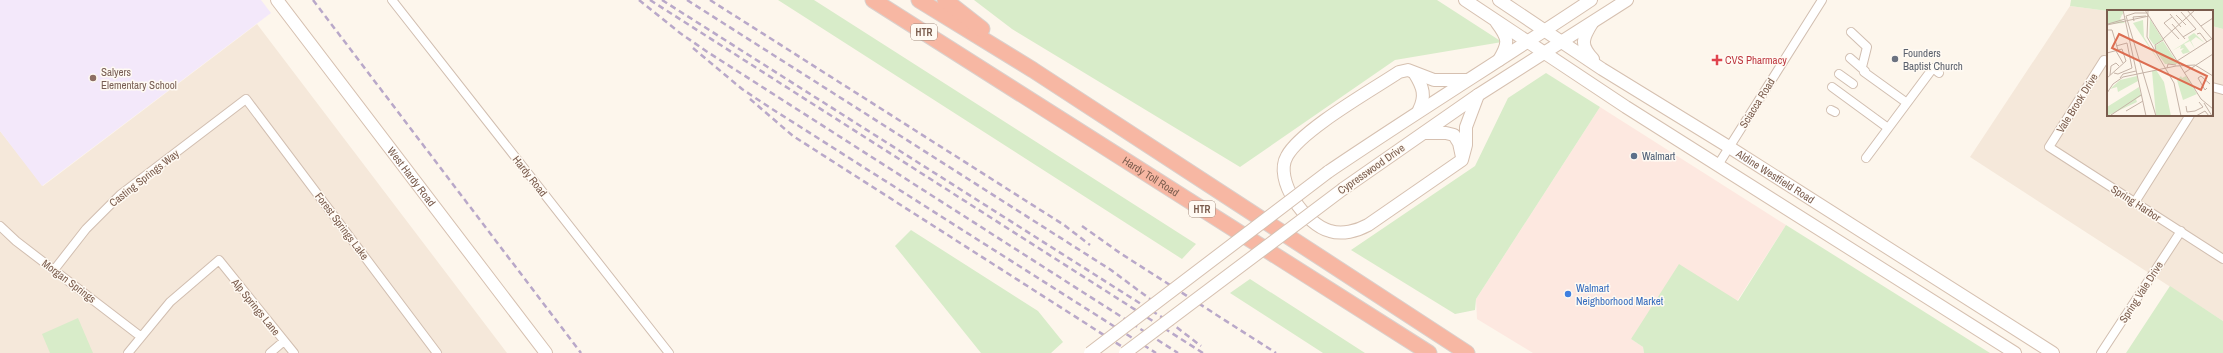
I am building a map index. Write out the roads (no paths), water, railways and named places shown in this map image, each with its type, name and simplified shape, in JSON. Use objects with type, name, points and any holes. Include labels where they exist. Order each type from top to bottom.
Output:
[{"type":"highway","name":"Hardy Toll Road","points":[[873,0],[1429,353]]},
{"type":"highway","name":"HTR","points":[[919,0],[1033,70],[1467,353]]},
{"type":"highway","points":[[946,0],[1033,70]]},
{"type":"main road","name":"West Hardy Road","points":[[277,0],[546,353]]},
{"type":"main road","name":"Aldine Westfield Road","points":[[1465,0],[1626,107],[2015,353]]},
{"type":"main road","name":"Aldine Westfield Road","points":[[1499,0],[1602,69],[1729,147],[2053,353]]},
{"type":"main road","name":"Cypresswood Drive","points":[[1090,353],[1328,172],[1419,110],[1545,32],[1591,0]]},
{"type":"main road","name":"Cypresswood Drive","points":[[1125,353],[1343,189],[1478,95],[1627,0]]},
{"type":"main road","points":[[1489,15],[1506,35],[1505,49],[1498,60]]},
{"type":"main road","points":[[1593,22],[1583,41],[1586,51],[1602,69]]},
{"type":"main road","points":[[1466,80],[1434,80],[1415,74],[1408,70],[1399,72],[1301,138],[1286,158],[1284,170],[1289,192],[1301,210],[1319,227],[1330,232],[1351,232],[1368,225],[1462,160],[1466,145],[1466,127],[1478,95]]},
{"type":"main road","points":[[1415,74],[1423,91],[1423,103],[1419,110]]},
{"type":"main road","points":[[1424,133],[1446,132],[1454,135],[1459,143],[1462,160]]},
{"type":"main road","points":[[1854,251],[1865,233]]},
{"type":"street","name":"Hardy Road","points":[[392,0],[669,353]]},
{"type":"street","name":"Sciacca Road","points":[[1718,165],[1822,0]]},
{"type":"street","points":[[1851,32],[1867,47],[1862,68]]},
{"type":"street","points":[[1850,58],[1865,71],[1864,72],[1908,103]]},
{"type":"street","name":"Vale Brook Drive","points":[[2049,147],[2106,61]]},
{"type":"street","points":[[1866,158],[1933,68],[1939,73]]},
{"type":"street","points":[[1839,74],[1854,84],[1843,94]]},
{"type":"street","points":[[1832,87],[1888,128]]},
{"type":"street","points":[[2213,87],[2223,90]]},
{"type":"street","name":"Casting Springs Way","points":[[54,270],[86,229],[120,195],[246,99]]},
{"type":"street","name":"Forest Springs Lake","points":[[246,99],[437,353]]},
{"type":"street","points":[[2135,202],[2189,116]]},
{"type":"street","name":"Spring Harbor","points":[[2049,147],[2222,257]]},
{"type":"street","name":"Morgan Springs","points":[[0,226],[54,270],[140,336]]},
{"type":"street","name":"Spring Vale Drive","points":[[2101,353],[2181,231]]},
{"type":"street","name":"Alp Springs Lane","points":[[140,336],[170,302],[219,260],[294,353]]},
{"type":"street","points":[[128,353],[140,336]]},
{"type":"street","points":[[270,353],[284,341]]},
{"type":"railway","points":[[313,0],[581,353]]},
{"type":"railway","points":[[639,0],[680,33],[706,51],[1178,353]]},
{"type":"railway","points":[[650,0],[1203,353]]},
{"type":"railway","points":[[662,0],[1171,323],[1201,346]]},
{"type":"railway","points":[[687,0],[1111,270],[1154,302]]},
{"type":"railway","points":[[710,0],[1064,225],[1090,245]]},
{"type":"railway","points":[[693,48],[742,89],[769,107],[1156,353]]},
{"type":"railway","points":[[750,99],[793,136],[1132,353]]},
{"type":"railway","points":[[1082,226],[1120,253],[1276,353]]},
{"type":"place","name":"Founders Baptist Church","points":[[1895,59]]},
{"type":"place","name":"CVS Pharmacy","points":[[1717,60]]},
{"type":"place","name":"Salyers Elementary School","points":[[93,78]]},
{"type":"place","name":"Walmart","points":[[1634,156]]},
{"type":"place","name":"Walmart Neighborhood Market","points":[[1568,294]]}]
